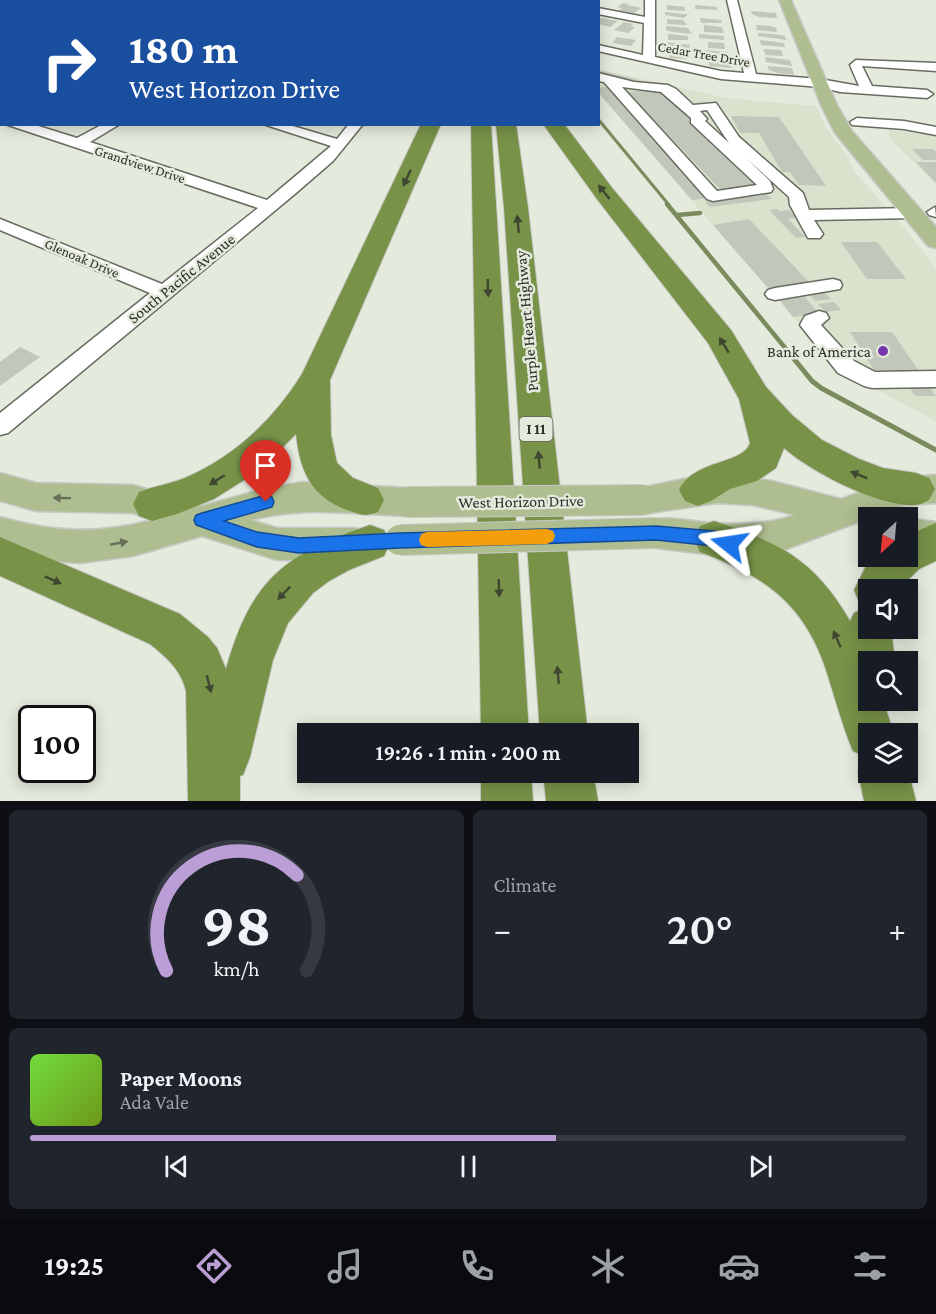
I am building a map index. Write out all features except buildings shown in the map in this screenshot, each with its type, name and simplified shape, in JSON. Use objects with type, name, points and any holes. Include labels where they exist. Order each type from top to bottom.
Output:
[{"type":"highway","points":[[152,504],[173,500],[199,490],[239,465],[285,422],[315,379],[430,126]]},
{"type":"highway","name":"Purple Heart Highway","points":[[481,126],[505,723]]},
{"type":"highway","name":"Purple Heart Highway","points":[[506,126],[516,208],[563,723]]},
{"type":"highway","points":[[554,126],[605,194],[720,337],[754,396],[768,443],[763,458],[751,467],[719,477],[698,490]]},
{"type":"highway","points":[[315,379],[312,426],[323,474],[333,486],[365,500]]},
{"type":"highway","points":[[754,396],[794,438],[828,460],[882,484],[926,489]]},
{"type":"highway","points":[[714,539],[766,560],[797,584],[820,609],[842,650],[866,723]]},
{"type":"highway","points":[[918,549],[936,539]]},
{"type":"highway","points":[[215,797],[249,660],[270,609],[294,583],[314,567],[334,556],[385,542]]},
{"type":"highway","points":[[0,556],[165,629],[182,640],[195,654],[205,670],[211,689],[215,797]]},
{"type":"highway","points":[[881,579],[893,567]]},
{"type":"highway","points":[[506,783],[507,801]]},
{"type":"highway","points":[[570,783],[572,801]]},
{"type":"highway","points":[[886,783],[890,801]]},
{"type":"main road","points":[[785,0],[826,76],[844,133],[936,241]]},
{"type":"main road","points":[[799,0],[814,32]]},
{"type":"main road","points":[[826,76],[840,88],[857,122],[880,152],[936,213]]},
{"type":"main road","points":[[913,213],[936,213]]},
{"type":"main road","points":[[0,487],[36,497],[106,497],[152,504],[277,544],[323,546],[656,533],[714,539],[776,537],[854,517],[926,489]]},
{"type":"main road","name":"West Horizon Drive","points":[[0,532],[31,542],[79,548],[136,540],[266,502],[305,496],[407,502],[643,500],[666,498],[698,490],[747,490],[854,517]]},
{"type":"main road","points":[[918,534],[936,539]]},
{"type":"street","points":[[649,59],[650,0]]},
{"type":"street","points":[[732,0],[751,78]]},
{"type":"street","points":[[600,11],[650,21]]},
{"type":"street","name":"Cedar Tree Drive","points":[[600,48],[721,75],[751,78],[826,76]]},
{"type":"street","points":[[867,90],[856,65],[860,62],[936,67]]},
{"type":"street","points":[[603,78],[634,86],[664,88],[672,92],[700,119],[696,120],[765,184],[765,189],[713,196],[603,78]]},
{"type":"street","points":[[840,88],[927,94]]},
{"type":"street","points":[[689,109],[711,106],[734,140],[797,196],[798,205],[814,234]]},
{"type":"street","points":[[857,122],[904,125],[936,131]]},
{"type":"street","name":"Grandview Drive","points":[[20,126],[42,131],[269,206]]},
{"type":"street","points":[[78,143],[110,126]]},
{"type":"street","points":[[276,126],[341,144]]},
{"type":"street","name":"South Pacific Avenue","points":[[0,426],[269,206],[341,144],[355,126]]},
{"type":"street","points":[[803,215],[913,213]]},
{"type":"street","name":"Glenoak Drive","points":[[0,224],[164,292]]},
{"type":"street","points":[[775,294],[833,285]]},
{"type":"street","points":[[819,318],[812,321],[810,325],[846,367],[872,380],[936,379]]},
{"type":"shaded area","points":[[600,69],[726,98],[816,106],[825,126],[848,157],[854,171],[936,268],[936,421],[839,370],[600,95]]},
{"type":"shaded area","points":[[890,130],[936,136],[936,184],[895,144],[889,135]]},
{"type":"waterway","points":[[600,121],[669,205]]},
{"type":"waterway","points":[[667,204],[791,355]]},
{"type":"waterway","points":[[677,215],[700,213]]},
{"type":"waterway","points":[[790,354],[812,381],[821,388],[936,450]]},
{"type":"slow traffic","points":[[427,540],[547,536]]},
{"type":"place","name":"Bank of America","points":[[883,351]]},
{"type":"route","points":[[266,502],[202,520],[257,539],[299,546],[400,540],[656,533],[688,535],[729,544]]}]
